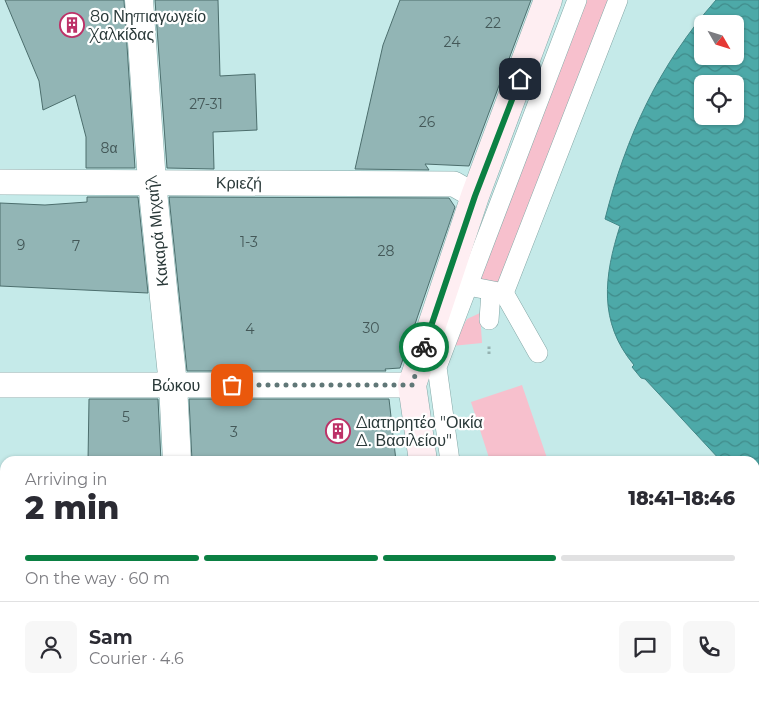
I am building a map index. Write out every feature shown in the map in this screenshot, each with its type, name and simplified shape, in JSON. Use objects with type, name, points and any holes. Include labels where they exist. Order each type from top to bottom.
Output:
[{"type":"main road","points":[[422,456],[412,385],[475,196],[548,0]]},
{"type":"street","name":"Κακαρά Μιχαήλ","points":[[139,0],[152,182],[173,385],[177,456]]},
{"type":"street","points":[[449,456],[438,367],[577,0]]},
{"type":"street","points":[[489,320],[498,292],[574,119],[618,0]]},
{"type":"street","name":"Κριεζή","points":[[0,182],[454,184],[475,196]]},
{"type":"street","points":[[468,286],[498,292],[538,353]]},
{"type":"street","name":"Βώκου","points":[[0,385],[412,385]]},
{"type":"shaded area","points":[[578,0],[618,0],[504,293],[468,286]]},
{"type":"shaded area","points":[[480,313],[482,343],[452,346],[467,319]]},
{"type":"shaded area","points":[[522,385],[546,456],[488,456],[471,402]]},
{"type":"water","points":[[716,0],[759,0],[759,456],[716,456],[645,379],[641,378],[632,367],[634,365],[622,349],[614,332],[608,298],[608,281],[610,263],[620,226],[605,219],[613,188],[634,130],[661,76],[694,28],[694,65],[744,65],[744,15],[704,15]]},
{"type":"building","points":[[5,0],[124,0],[135,168],[86,168],[86,137],[75,95],[43,110],[39,81]]},
{"type":"building","points":[[155,0],[218,0],[220,76],[255,74],[257,130],[213,132],[214,169],[167,168]]},
{"type":"building","points":[[400,0],[531,0],[469,166],[425,164],[429,170],[355,169],[383,45]]},
{"type":"building","points":[[87,197],[138,197],[148,293],[0,286],[0,203],[45,205],[87,202]]},
{"type":"building","points":[[169,197],[449,198],[455,207],[400,368],[385,369],[386,371],[187,371]]},
{"type":"building","points":[[89,399],[158,399],[161,456],[88,456]]},
{"type":"building","points":[[189,399],[389,399],[395,456],[192,456]]},
{"type":"way so far","points":[[232,385],[412,385],[424,347]]},
{"type":"place","name":"8ο Νηπιαγωγείο Χαλκίδας","points":[[72,25]]},
{"type":"place","name":"Διατηρητέο \"Οικία Δ. Βασιλείου\"","points":[[338,431]]},
{"type":"route","points":[[424,347],[475,196],[520,79]]}]
